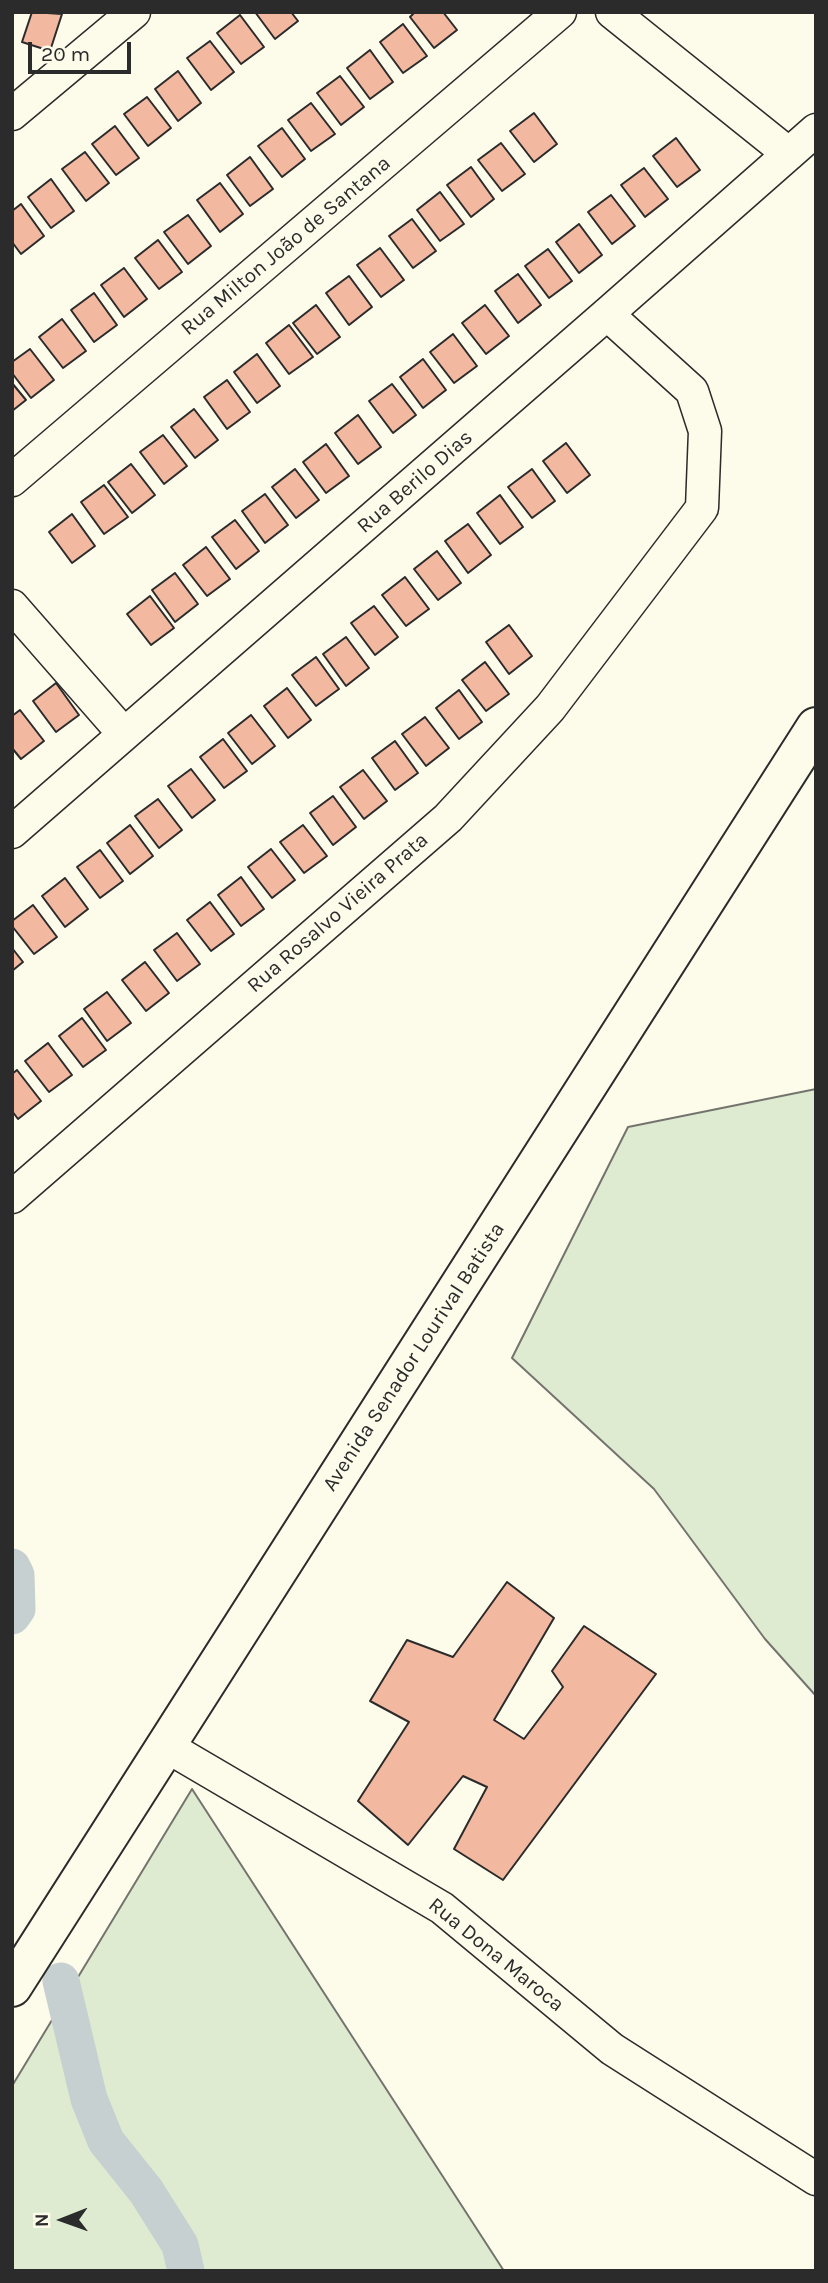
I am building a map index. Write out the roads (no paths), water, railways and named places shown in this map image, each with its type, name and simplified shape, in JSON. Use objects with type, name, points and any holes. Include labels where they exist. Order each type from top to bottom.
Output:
[{"type":"street","points":[[17,102],[134,12]]},
{"type":"street","name":"Rua Milton João de Santana","points":[[12,480],[560,12]]},
{"type":"street","points":[[612,12],[789,154]]},
{"type":"street","name":"Rua Berilo Dias","points":[[12,832],[816,130]]},
{"type":"street","name":"Rua Rosalvo Vieira Prata","points":[[12,1197],[448,818],[550,708],[702,508],[705,431],[692,391],[607,314]]},
{"type":"street","points":[[12,606],[124,734]]},
{"type":"street","name":"Avenida Senador Lourival Batista","points":[[12,1987],[816,727]]},
{"type":"street","name":"Rua Dona Maroca","points":[[166,1746],[442,1908],[612,2049],[816,2179]]},
{"type":"waterway","points":[[12,1567],[16,1575],[17,1609],[12,1616]]},
{"type":"waterway","points":[[61,1981],[89,2099],[106,2141],[146,2191],[180,2245],[186,2271]]}]
